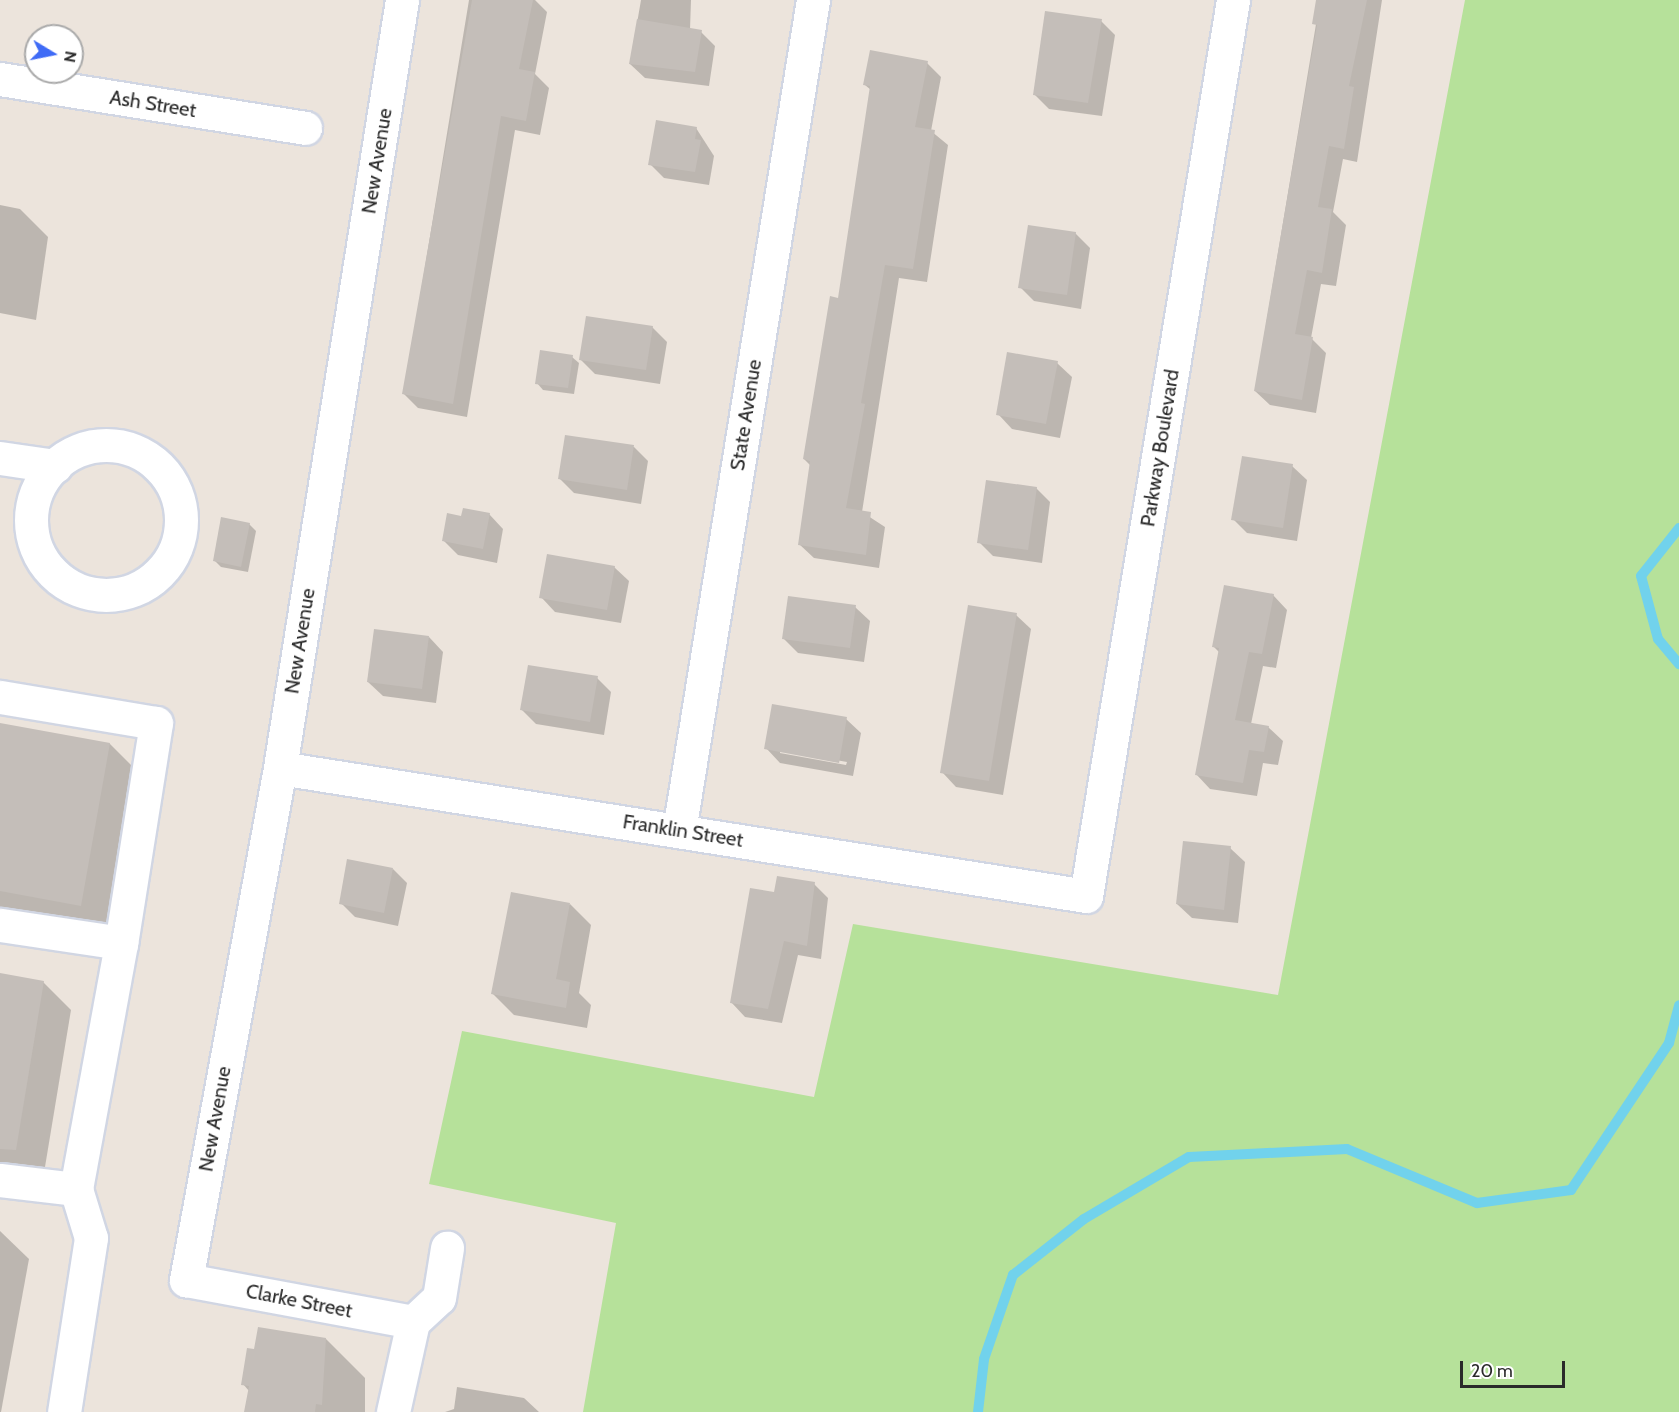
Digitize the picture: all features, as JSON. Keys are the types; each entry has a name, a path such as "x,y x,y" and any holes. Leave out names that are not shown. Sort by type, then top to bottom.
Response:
{"street":[{"name":"New Avenue","path":"186,1280 280,768 402,0"},
{"name":"State Avenue","path":"679,831 813,0"},
{"name":"Parkway Boulevard","path":"1086,896 1233,0"},
{"name":"Ash Street","path":"0,79 305,128"},
{"path":"0,458 55,466 97,446 121,446 162,469 182,514 179,540 168,564 150,582 127,593 101,596 75,589 54,575 32,531 40,484 55,466"},
{"path":"0,697 156,723 121,943 76,1189 91,1238 64,1412"},
{"name":"Franklin Street","path":"280,768 1086,896"},
{"path":"0,925 121,943"},
{"path":"0,1180 76,1189"},
{"path":"393,1412 413,1322 438,1298 447,1248"},
{"name":"Clarke Street","path":"186,1280 413,1322"}],"green space":[{"path":"1465,0 1679,0 1679,1412 583,1412 616,1223 429,1184 462,1031 814,1097 853,924 1278,995"}],"building":[{"path":"472,0 533,0 519,69 535,72 526,121 501,116 453,404 402,394"},
{"path":"1316,0 1367,0 1349,86 1354,87 1344,149 1329,146 1318,207 1332,209 1322,273 1307,270 1295,334 1313,337 1302,400 1254,391 1317,25 1312,24"},
{"path":"1045,11 1102,19 1088,103 1033,95"},
{"path":"637,19 702,30 695,72 629,64"},
{"path":"870,50 928,61 915,127 935,130 913,269 885,265 861,403 865,404 846,508 871,512 866,555 798,545 810,461 803,459 830,296 838,298 870,86 863,85"},
{"path":"656,120 697,127 695,139 701,140 695,172 648,165"},
{"path":"1028,225 1076,232 1067,295 1018,288"},
{"path":"586,316 653,326 646,370 579,360"},
{"path":"540,350 573,355 568,388 535,384"},
{"path":"1007,352 1058,361 1046,424 996,415"},
{"path":"565,435 634,445 627,490 558,479"},
{"path":"1242,456 1293,464 1283,528 1231,520"},
{"path":"986,480 1037,487 1028,550 977,543"},
{"path":"463,508 490,513 483,549 442,541 447,513 461,516"},
{"path":"221,517 250,523 241,567 213,561"},
{"path":"547,554 615,566 607,610 539,598"},
{"path":"1224,585 1274,594 1262,654 1249,652 1235,720 1269,726 1264,752 1249,750 1243,783 1195,775 1219,648 1212,647"},
{"path":"788,596 856,605 850,648 782,639"},
{"path":"968,605 1017,613 989,781 940,773"},
{"path":"374,629 429,636 422,689 367,682"},
{"path":"528,665 598,676 590,722 520,710"},
{"path":"772,704 847,717 839,763 764,749"},
{"path":"0,723 110,743 81,906 0,891"},
{"path":"1183,841 1231,846 1224,910 1176,904"},
{"path":"347,859 393,868 384,913 339,904"},
{"path":"777,876 815,882 807,946 784,941 768,1009 730,1003 750,888 774,892"},
{"path":"511,892 570,903 556,979 570,982 566,1008 491,994"},
{"path":"0,973 44,981 16,1150 0,1149"},
{"path":"258,1327 326,1338 322,1405 316,1404 315,1412 244,1412 249,1386 241,1385 247,1348 254,1349"}],"waterway":[{"path":"1679,528 1641,576 1658,639 1679,664"},
{"path":"978,1412 984,1359 1013,1275 1084,1219 1189,1157 1347,1149 1477,1203 1571,1190 1669,1043 1679,1005"}]}
